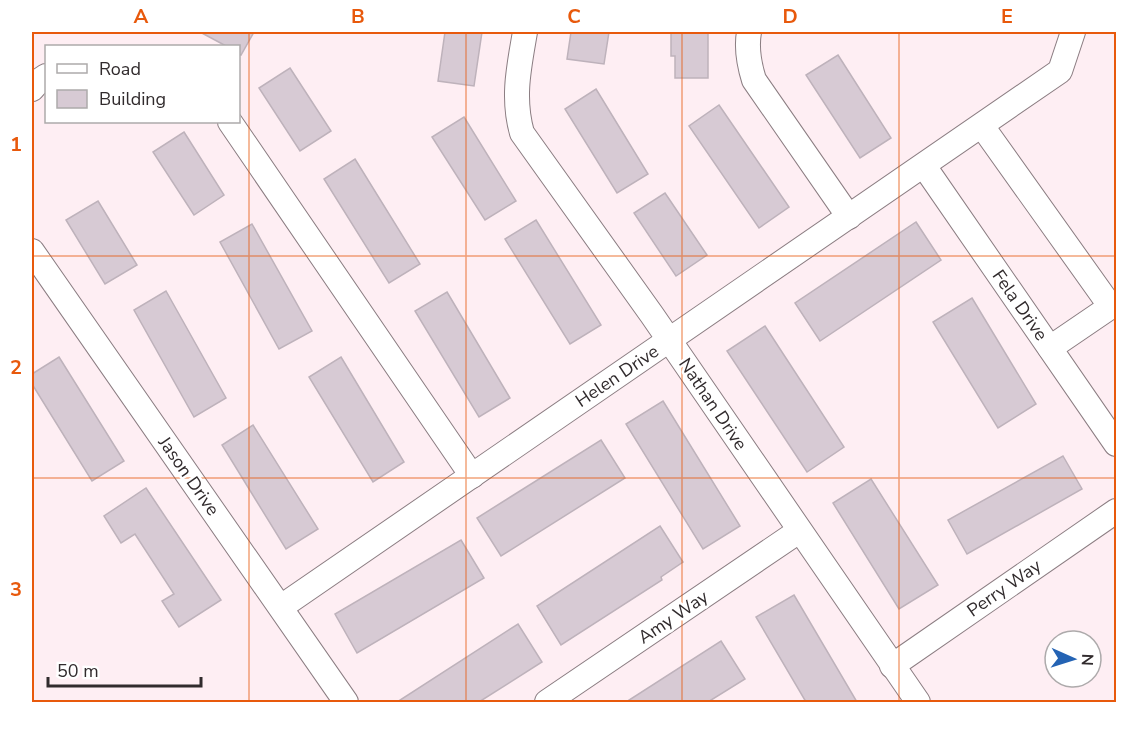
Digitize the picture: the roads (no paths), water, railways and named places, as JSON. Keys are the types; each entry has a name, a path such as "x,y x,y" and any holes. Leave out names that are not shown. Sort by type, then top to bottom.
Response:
{"street":[{"name":"Nathan Drive","path":"525,32 516,81 516,102 522,133 669,340 918,702"},
{"path":"750,32 747,43 754,80 849,217"},
{"name":"Helen Drive","path":"280,607 1060,71 1074,32"},
{"path":"32,89 45,77"},
{"path":"231,123 472,476"},
{"path":"982,126 1114,305 1050,348"},
{"name":"Fela Drive","path":"924,166 1116,444"},
{"name":"Jason Drive","path":"32,251 346,702"},
{"name":"Perry Way","path":"892,666 1116,511"},
{"name":"Amy Way","path":"547,702 800,531"}]}
